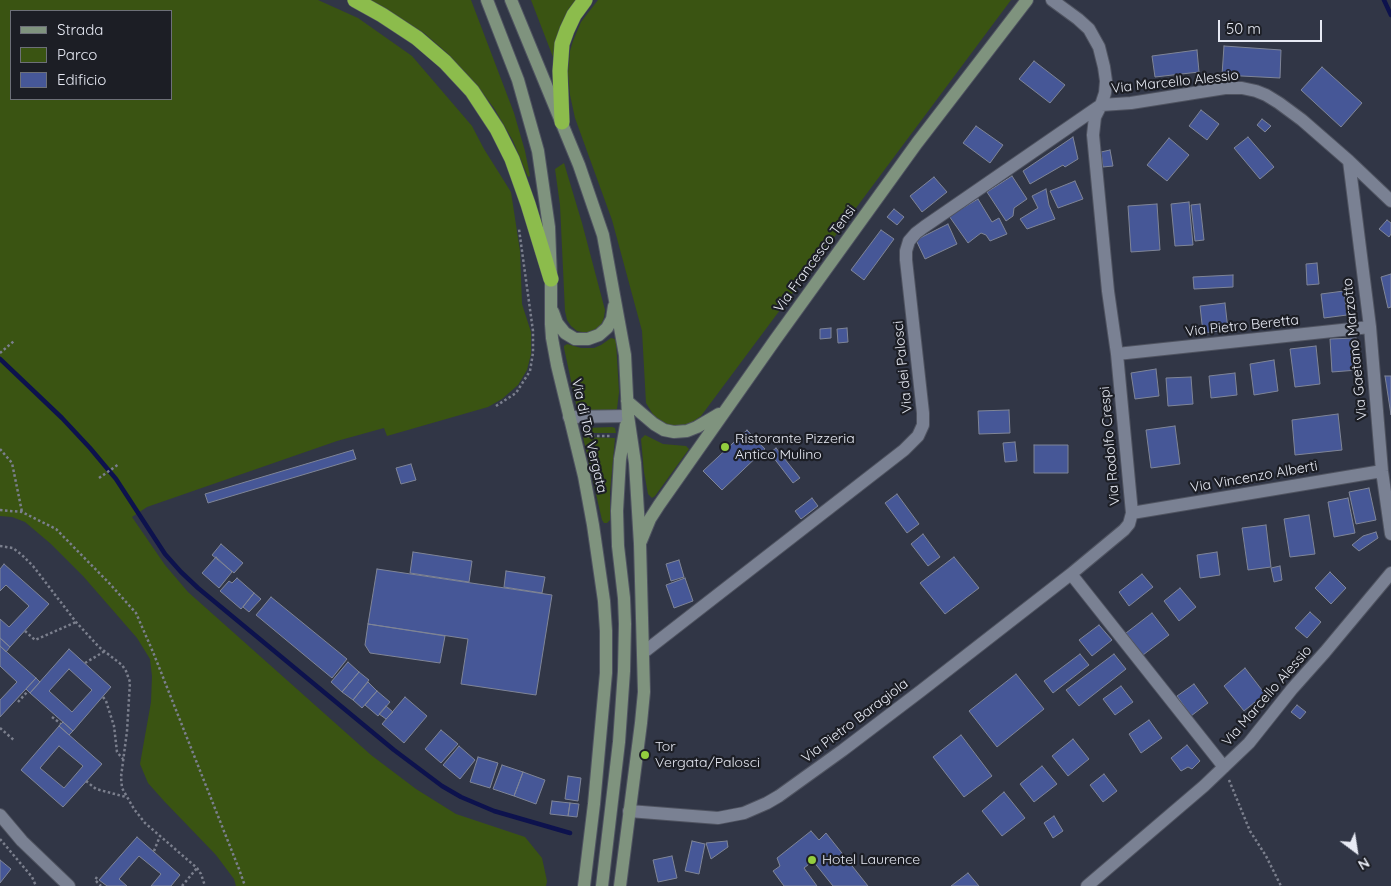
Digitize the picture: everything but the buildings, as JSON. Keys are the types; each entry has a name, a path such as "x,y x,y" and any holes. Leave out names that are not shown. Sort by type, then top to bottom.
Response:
{"highway":[{"path":"355,0 417,38 446,62 472,91 497,129 512,160 528,204 551,279"},
{"path":"562,122 560,71 562,44 574,14 585,0"}],"main road":[{"name":"Via di Tor Vergata","path":"487,0 518,80 538,151 549,227 550,324 553,347 584,476 604,596 606,673 584,886"},
{"name":"Via di Tor Vergata","path":"511,0 579,164 603,235 624,340 628,416 636,464 644,692 620,886"},
{"name":"Via Francesco Tensi","path":"640,544 654,512 726,410 917,143 1027,0"},
{"path":"550,298 551,308 561,329 575,339 588,339 599,336 610,324 614,306 612,287"},
{"path":"627,401 654,424 664,430 674,432 687,431 697,427 726,410"},
{"name":"Via di Tor Vergata","path":"602,886 619,742 624,679 624,598 618,546 617,511 620,460 628,416"}],"street":[{"name":"Via Rodolfo Crespi","path":"1052,0 1083,23 1096,40 1103,60 1105,90 1095,118 1093,135 1132,513 1129,524 1124,530 1070,574"},
{"name":"Via Marcello Alessio","path":"1101,105 1131,103 1225,88 1249,89 1266,95 1280,103 1302,120 1391,201"},
{"name":"Via dei Palosci","path":"644,652 896,456 918,436 923,425 923,414 906,260 909,241 924,226 1101,105"},
{"name":"Via Gaetano Marzotto","path":"1349,161 1370,327 1382,471 1391,534"},
{"name":"Via Pietro Beretta","path":"1117,354 1370,327"},
{"path":"569,417 628,416"},
{"name":"Via Vincenzo Alberti","path":"1132,513 1382,471"},
{"name":"Via Marcello Alessio","path":"1087,886 1249,743 1391,573"},
{"path":"1070,574 1224,767"},
{"name":"Via Pietro Baragiola","path":"629,812 718,818 744,813 767,803 922,690 1070,574"},
{"path":"0,815 22,841 69,886"}],"path":[{"path":"496,406 516,393 530,371 533,354 534,331 519,228"},
{"path":"0,353 14,341"},
{"path":"583,436 615,436"},
{"path":"0,449 12,463 22,512"},
{"path":"99,478 119,464"},
{"path":"0,510 22,512 56,529 136,613 225,833 244,886"},
{"path":"0,546 14,548 22,555 33,566 76,622 104,651 122,665 130,682 127,731 121,777 122,788 126,797 145,823 197,868 205,886"},
{"path":"25,631 35,640 76,622"},
{"path":"84,663 104,651"},
{"path":"18,702 28,690"},
{"path":"103,697 114,726 117,752 123,759"},
{"path":"52,717 61,724"},
{"path":"0,728 15,741"},
{"path":"1224,767 1250,831 1266,856 1281,886"},
{"path":"86,782 96,789 126,797"},
{"path":"154,852 160,836"},
{"path":"0,839 32,877 36,886"},
{"path":"182,886 197,868"},
{"path":"97,878 95,880 101,886"}],"green space":[{"path":"0,0 318,0 358,18 412,56 472,126 511,192 520,251 522,304 531,332 531,354 527,370 518,385 502,399 488,407 387,436 384,428 337,441 147,507 132,517 165,565 188,592 371,755 416,789 456,814 525,837 542,858 547,881 546,886 236,886 234,879 216,855 148,783 140,764 151,702 152,676 150,659 137,638 83,576 51,544 25,522 12,517 0,516"},
{"path":"366,0 471,0 514,113 530,176 528,177 513,141 494,108 447,53 424,33"},
{"path":"531,0 576,0 563,20 553,57"},
{"path":"598,0 1011,0 701,416 688,425 670,426 654,416 646,403 642,331 612,220 575,118 570,95 568,73 570,51 581,22"},
{"path":"564,163 605,310 602,323 598,328 587,333 577,331 571,326 565,311 560,205 555,169"},
{"path":"611,338 615,339 616,342 619,392 617,409 578,413 564,346 567,344 581,348 594,348"},
{"path":"585,428 615,428 616,433 582,433"},
{"path":"645,435 663,444 686,446 689,449 652,498 648,494 644,472 641,439"},
{"path":"583,437 615,438 610,492 610,520 607,523 604,523 602,520"}],"waterway":[{"path":"1384,0 1391,15"},
{"path":"0,359 62,418 90,448 116,479 165,554 198,588 394,750 442,786 461,797 494,811 570,833"}],"place":[{"name":"Ristorante Pizzeria Antico Mulino","path":"725,447"},
{"name":"Tor Vergata/Palosci","path":"645,755"},
{"name":"Hotel Laurence","path":"812,860"}]}
